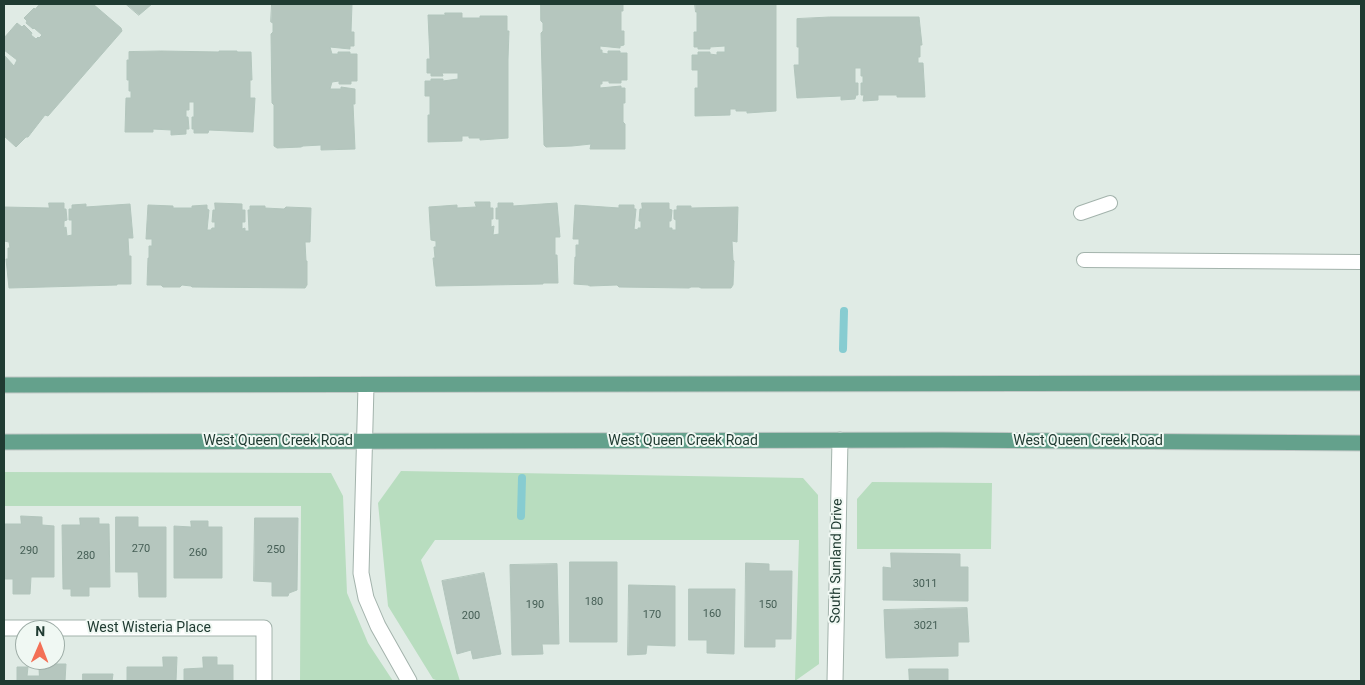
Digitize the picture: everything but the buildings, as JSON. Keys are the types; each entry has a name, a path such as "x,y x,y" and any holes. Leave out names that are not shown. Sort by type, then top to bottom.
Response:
{"main road":[{"path":"4,385 366,386 1361,383"},
{"name":"West Queen Creek Road","path":"4,442 840,440 1361,443"}],"street":[{"path":"366,386 361,573 366,598 378,626 410,681"},
{"name":"South Sunland Drive","path":"835,681 840,440"},
{"name":"West Wisteria Place","path":"4,628 264,628 264,681"}],"lane":[{"path":"1081,214 1110,204"},
{"path":"1084,260 1361,262"}],"green space":[{"path":"401,471 803,478 818,495 819,664 795,681 799,540 435,540 421,560 460,681 439,681 433,679 388,606 378,503"},
{"path":"4,472 331,473 343,496 347,593 368,643 393,681 300,681 301,506 4,506"},
{"path":"872,482 992,483 991,549 857,549 857,499"}],"waterway":[{"path":"843,349 844,311"},
{"path":"521,516 522,478"}]}
